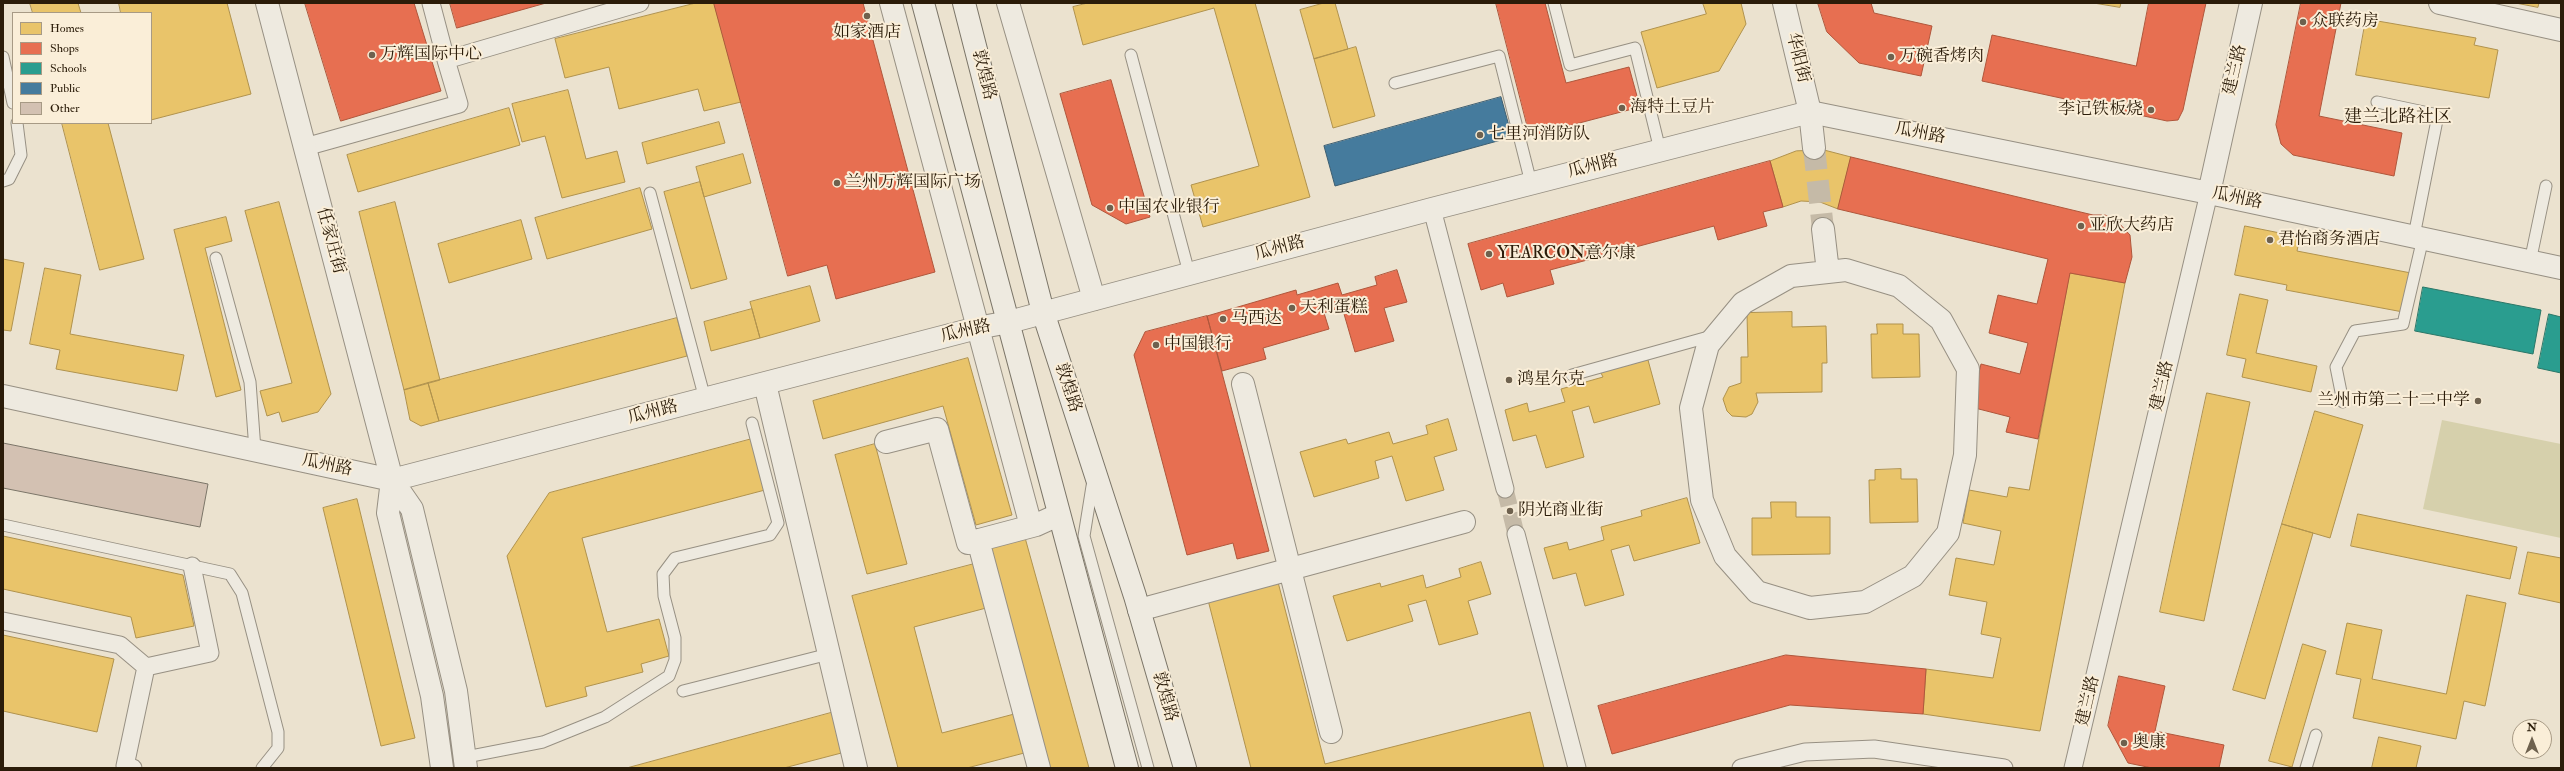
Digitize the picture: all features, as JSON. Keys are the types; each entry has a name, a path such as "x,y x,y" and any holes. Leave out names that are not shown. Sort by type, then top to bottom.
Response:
{"street":[{"name":"任家庄街","path":"267,3 392,480"},
{"path":"305,147 459,104 431,3"},
{"path":"446,60 640,3"},
{"path":"891,3 1031,526"},
{"path":"923,3 1009,322 1058,515 1127,768"},
{"name":"敦煌路","path":"964,3 1043,312 1139,610 1185,768"},
{"path":"1009,3 1094,299"},
{"name":"华阳街","path":"1784,3 1810,112 1814,148"},
{"name":"建兰路","path":"2073,768 2209,192 2251,3"},
{"path":"2440,3 2561,30"},
{"name":"瓜州路","path":"3,396 392,480 977,328 1009,322 1531,183 1810,112 2209,192 2561,268"},
{"path":"1432,209 1505,489"},
{"path":"1823,229 1828,272"},
{"path":"1846,270 1899,286 1941,320 1968,369 1965,455 1948,533 1913,576 1865,602 1810,608 1757,592 1725,556 1702,500 1691,408 1708,345 1716,335 1743,302 1791,276 1846,270"},
{"path":"765,384 856,768"},
{"path":"1243,384 1330,732"},
{"path":"886,442 937,428 968,543 1031,526 1058,515"},
{"path":"392,480 412,509 456,691 466,763"},
{"path":"392,480 388,513 432,696 442,768"},
{"path":"1139,610 1464,522"},
{"path":"1516,534 1577,768"},
{"path":"978,540 1039,768"},
{"path":"146,667 210,653 192,566"},
{"path":"3,621 120,645 146,667"},
{"path":"133,768 125,766 146,667"},
{"path":"1741,768 1805,752 1874,749 2004,768"}],"lane":[{"path":"1554,3 1570,65 1635,48 1660,150"},
{"path":"1130,55 1189,273"},
{"path":"3,56 12,98"},
{"path":"1395,84 1499,56 1531,183"},
{"path":"2343,402 2336,367 2355,331 2403,324 2438,115 2377,102"},
{"path":"3,181 9,179 21,155 17,124"},
{"path":"2530,262 2546,186"},
{"path":"650,192 705,399"},
{"path":"216,258 250,382 254,450"},
{"path":"1572,375 1716,335"},
{"path":"466,763 543,742 605,717 669,676 675,660 675,638 664,596 663,574 675,558 770,535 778,523 752,422"},
{"path":"1095,471 1084,536 1148,768"},
{"path":"3,525 230,574 242,593 278,732 278,748 262,768"},
{"path":"683,692 829,654"},
{"path":"2306,768 2316,735"}],"shaded area":[{"path":"2442,420 2561,444 2561,538 2423,509"}],"building: Homes":[{"path":"30,3 78,3 81,12 33,12"},
{"path":"119,3 227,3 251,94 152,120 152,12 121,12"},
{"path":"696,3 714,3 741,102 704,111 698,89 619,109 609,67 565,78 555,39"},
{"path":"1088,3 1255,3 1310,197 1203,227 1191,185 1259,166 1214,8 1083,45 1073,7"},
{"path":"1324,3 1335,3 1348,49 1314,59 1300,10"},
{"path":"1703,3 1741,3 1746,24 1719,71 1657,88 1641,32 1706,14"},
{"path":"2094,3 2121,3 2120,7"},
{"path":"2516,3 2539,3 2538,7"},
{"path":"2366,19 2476,38 2474,45 2498,50 2489,98 2356,75"},
{"path":"1356,47 1375,116 1333,128 1314,59"},
{"path":"568,90 586,159 617,151 625,182 562,198 545,136 522,142 512,104"},
{"path":"509,108 520,145 358,192 347,155"},
{"path":"719,122 725,143 647,164 642,143"},
{"path":"62,124 108,124 144,259 100,270"},
{"path":"1824,150 1851,157 1838,209 1820,202 1801,201 1783,207 1770,161 1796,151"},
{"path":"743,154 751,183 704,197 696,167"},
{"path":"700,182 727,279 691,289 664,192"},
{"path":"640,188 652,229 547,259 535,218"},
{"path":"279,202 331,394 318,412 282,422 279,412 267,416 260,391 292,383 245,211"},
{"path":"395,202 440,380 404,390 359,212"},
{"path":"226,217 232,241 205,248 241,390 216,397 174,230"},
{"path":"521,220 532,259 449,283 438,244"},
{"path":"2245,226 2300,237 2297,251 2411,273 2403,312 2286,290 2287,285 2235,275"},
{"path":"3,259 24,263 11,331 3,330"},
{"path":"45,268 81,275 70,334 184,355 177,391 56,369 60,350 30,344"},
{"path":"2070,273 2125,283 2040,731 1923,714 1926,669 1993,678 2001,638 1981,634 1987,602 1949,595 1956,558 1994,565 2001,531 1963,523 1969,490 2007,497 2009,487 2029,490"},
{"path":"810,286 820,321 760,338 750,302"},
{"path":"2240,294 2268,300 2256,353 2317,366 2311,392 2242,377 2246,359 2227,355"},
{"path":"752,309 760,338 711,351 704,322"},
{"path":"1792,312 1792,327 1826,326 1827,363 1822,363 1822,392 1756,393 1758,402 1752,414 1746,417 1732,416 1727,411 1723,399 1729,387 1741,383 1741,357 1748,357 1747,313"},
{"path":"677,318 687,356 439,421 428,383"},
{"path":"1877,324 1903,324 1903,334 1919,334 1920,377 1872,378 1871,334 1877,334"},
{"path":"968,358 1012,515 976,525 943,406 823,439 813,401"},
{"path":"1648,360 1660,404 1594,423 1589,406 1572,411 1584,457 1546,468 1536,435 1513,441 1505,410 1527,403 1529,412 1565,402 1561,389 1603,377 1601,373"},
{"path":"428,383 439,421 421,426 410,420 404,390"},
{"path":"2207,393 2250,402 2204,621 2160,612"},
{"path":"2315,411 2363,425 2330,538 2282,524"},
{"path":"1448,419 1457,450 1434,457 1444,490 1406,501 1392,456 1375,461 1379,478 1314,497 1300,452 1346,439 1348,444 1389,432 1393,444 1428,434 1426,426"},
{"path":"752,439 765,490 582,538 607,632 659,619 669,656 641,664 643,672 585,687 587,696 546,707 507,556 549,493"},
{"path":"875,444 907,564 867,574 835,455"},
{"path":"1901,469 1901,479 1917,479 1918,522 1870,523 1869,480 1875,480 1875,470"},
{"path":"1687,498 1700,543 1634,561 1629,545 1611,550 1624,595 1585,606 1576,573 1553,579 1544,548 1567,542 1569,550 1604,540 1601,527 1642,516 1641,511"},
{"path":"357,499 415,738 381,746 323,508"},
{"path":"1771,502 1796,502 1796,517 1830,517 1830,554 1752,555 1752,518 1771,518"},
{"path":"2358,514 2517,547 2510,579 2351,546"},
{"path":"2282,524 2313,533 2265,699 2233,690"},
{"path":"1024,534 1089,768 1049,768 987,544"},
{"path":"3,536 183,575 194,626 136,638 131,617 3,589"},
{"path":"2528,552 2561,558 2561,603 2519,594"},
{"path":"1481,562 1491,594 1468,601 1478,634 1439,645 1426,600 1408,605 1413,621 1347,641 1333,596 1380,583 1381,587 1423,575 1426,588 1461,577 1459,569"},
{"path":"978,563 990,607 914,627 942,733 1018,713 1028,752 967,768 898,768 852,596"},
{"path":"1278,582 1325,764 1530,712 1544,768 1251,768 1208,600"},
{"path":"2467,595 2506,603 2485,706 2464,701 2456,739 2353,718 2361,679 2336,674 2347,623 2382,630 2372,679 2446,694"},
{"path":"3,635 114,659 97,732 3,711"},
{"path":"2303,644 2326,651 2292,767 2269,761"},
{"path":"838,711 849,751 784,768 627,768"},
{"path":"2379,737 2421,746 2416,768 2372,768"}],"building: Shops":[{"path":"305,3 414,3 441,91 341,121"},
{"path":"450,3 546,3 457,28"},
{"name":"兰州万辉国际广场","path":"714,3 863,3 935,272 836,299 827,265 788,276"},
{"path":"1496,3 1545,3 1566,83 1629,67 1640,107 1530,136"},
{"path":"1818,3 1871,3 1874,13 1932,26 1921,76 1859,63 1827,32"},
{"path":"2149,3 2206,3 2183,110 2178,120 2167,121 1982,81 1992,35 2136,66"},
{"path":"2301,3 2341,3 2319,116 2402,133 2394,176 2293,155 2281,144 2276,125"},
{"path":"1111,80 1150,217 1126,224 1092,205 1060,94"},
{"path":"1851,157 2093,215 2105,215 2115,219 2130,235 2132,257 2125,283 2070,273 2038,439 2006,432 2010,417 1971,407 1981,364 2020,374 2028,343 1989,333 1998,295 2037,304 2048,259 1838,209"},
{"path":"1770,161 1783,207 1763,212 1767,226 1718,240 1714,226 1550,270 1554,284 1507,297 1503,283 1481,290 1468,244"},
{"path":"1397,270 1407,302 1384,308 1394,341 1355,352 1342,307 1324,313 1329,329 1263,348 1266,359 1222,371 1207,316 1296,290 1297,295 1338,283 1342,295 1377,285 1375,277"},
{"path":"1207,316 1269,551 1237,559 1233,543 1187,555 1134,355 1145,332"},
{"path":"1786,655 1926,669 1923,714 1790,705 1612,754 1598,706"},
{"path":"2119,676 2165,686 2155,731 2224,745 2219,768 2152,768 2128,763 2108,726"}],"building: Schools":[{"path":"2423,287 2541,310 2533,354 2415,331"},
{"path":"2549,314 2561,317 2561,373 2538,368"}],"building: Public":[{"path":"1501,97 1512,137 1335,186 1324,146"}],"building: Other":[{"path":"3,443 208,484 200,527 3,488"}],"tunnel":[{"path":"1814,148 1823,229"},
{"path":"1505,489 1516,534"}],"place":[{"name":"如家酒店","path":"867,16"},
{"name":"众联药房","path":"2303,22"},
{"name":"万辉国际中心","path":"372,55"},
{"name":"万碗香烤肉","path":"1891,57"},
{"name":"海特土豆片","path":"1622,108"},
{"name":"李记铁板烧","path":"2151,110"},
{"name":"七里河消防队","path":"1480,135"},
{"name":"兰州万辉国际广场","path":"837,183"},
{"name":"中国农业银行","path":"1110,208"},
{"name":"亚欣大药店","path":"2081,226"},
{"name":"君怡商务酒店","path":"2270,240"},
{"name":"YEARCON意尔康","path":"1489,254"},
{"name":"天利蛋糕","path":"1292,308"},
{"name":"马西达","path":"1223,319"},
{"name":"中国银行","path":"1156,345"},
{"name":"鸿星尔克","path":"1509,380"},
{"name":"兰州市第二十二中学","path":"2478,401"},
{"name":"阴光商业街","path":"1510,511"},
{"name":"奥康","path":"2124,743"}],"district":[{"name":"建兰北路社区","path":"2398,118"}]}
